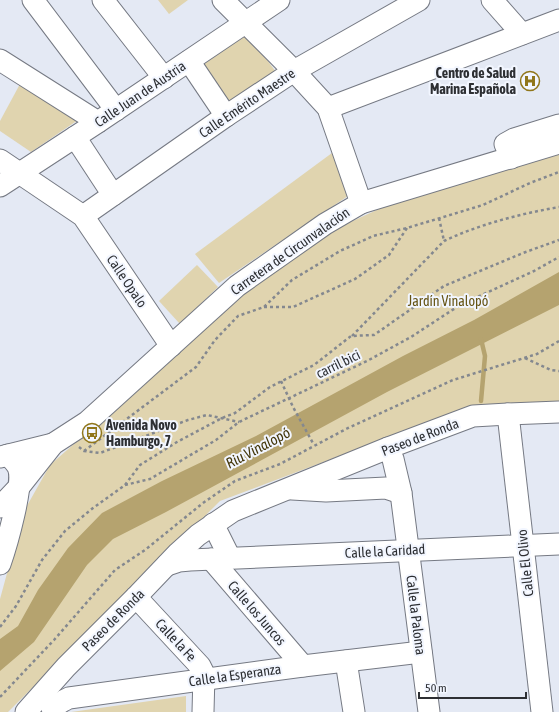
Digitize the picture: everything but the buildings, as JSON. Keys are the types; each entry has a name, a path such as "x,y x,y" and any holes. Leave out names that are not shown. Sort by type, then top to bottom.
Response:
{"street":[{"path":"33,0 116,110"},
{"path":"103,0 164,78"},
{"path":"224,0 328,108 361,203"},
{"name":"Calle Juan de Austria","path":"0,186 279,0"},
{"name":"Calle Emérito Maestre","path":"83,216 226,116 294,71 418,0"},
{"path":"492,0 522,34"},
{"path":"328,108 559,20"},
{"path":"0,60 98,122"},
{"path":"189,61 226,116"},
{"path":"511,158 505,144 514,139 559,125"},
{"path":"75,136 113,196"},
{"name":"Carretera de Circunvalación","path":"0,507 19,487 53,444 87,422 237,286 325,224 361,203 559,143"},
{"path":"0,160 83,216"},
{"name":"Calle Opalo","path":"83,216 171,346"},
{"name":"Paseo de Ronda","path":"26,712 66,667 168,565 178,553 213,524 233,511 388,448 473,416 559,412"},
{"name":"Calle El Olivo","path":"508,414 542,712"},
{"path":"4,456 53,444"},
{"name":"Calle la Paloma","path":"388,448 393,459 401,493 429,712"},
{"path":"0,564 9,535 19,487 18,468 4,456"},
{"name":"Paseo de Ronda","path":"286,489 326,491 386,488 401,493"},
{"name":"Calle los Juncos","path":"213,524 220,559 303,666"},
{"name":"Calle la Caridad","path":"220,559 559,544"},
{"path":"168,565 179,561 220,559"},
{"name":"Calle la Fe","path":"136,597 200,666 204,674 203,712"},
{"name":"Calle la Esperanza","path":"52,710 69,698 303,666 421,652"},
{"path":"346,661 354,712"},
{"name":"Paseo de Ronda","path":"52,710 59,676"}],"path":[{"path":"264,307 292,280 340,251 373,236 407,228 483,205 530,183 559,172"},
{"path":"0,627 16,606 42,560 65,531 93,508 125,485 140,465 177,442 222,418 235,413 270,387 314,365 352,336 444,241 463,232 525,213 559,207"},
{"path":"439,218 444,241"},
{"path":"240,422 207,416 188,420 100,453 84,451 196,366 215,340 238,316 264,307 293,307 355,279 389,255 407,228"},
{"path":"352,336 374,335 444,286 523,253 559,240"},
{"name":"carril bici","path":"125,485 150,479 216,440 240,422 367,361 411,337 460,305 534,271 559,256"},
{"path":"479,371 487,370 537,354 559,341"},
{"path":"525,358 551,370 559,371"},
{"path":"281,381 293,407 314,445"}],"green space":[{"path":"158,0 188,0 169,14"},
{"path":"247,33 276,72 229,106 200,67"},
{"path":"20,84 78,120 31,152 0,131 0,121"},
{"path":"336,150 348,196 219,283 195,254"},
{"name":"Jardín Vinalopó","path":"559,153 559,405 466,408 220,501 8,712 0,712 0,599 24,511 50,465 243,291 329,232 381,208"},
{"path":"197,265 218,287 180,324 159,301"},
{"path":"186,696 186,712 71,712"}],"water":[{"name":"Riu Vinalopó","path":"559,272 559,305 387,392 166,512 113,539 87,565 34,642 0,671 0,639 18,626 38,590 68,548 102,513 162,481 256,436 403,356 474,320"}],"waterway":[{"path":"481,339 485,356 481,401"}],"place":[{"name":"Centro de Salud Marina Española","path":"530,81"},
{"name":"Avenida Novo Hamburgo, 7","path":"92,433"}]}
